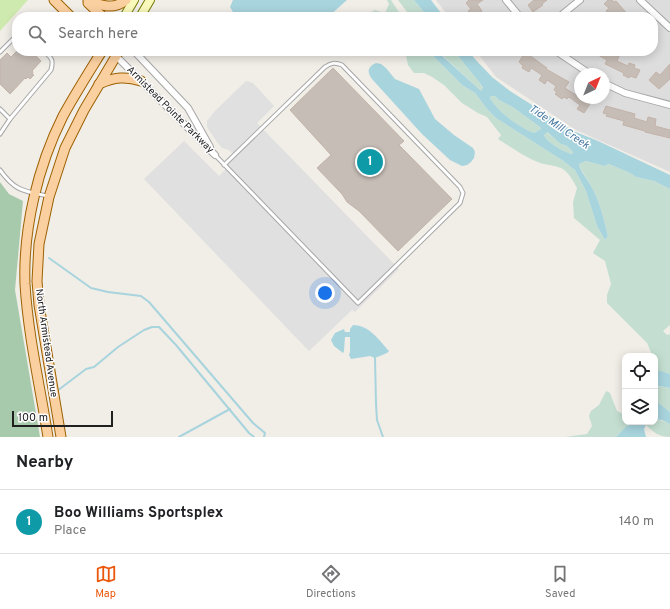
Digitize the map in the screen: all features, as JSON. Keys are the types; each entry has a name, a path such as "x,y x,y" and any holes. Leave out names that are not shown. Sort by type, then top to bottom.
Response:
{"main road":[{"path":"54,0 66,12"},
{"path":"61,0 72,12"},
{"path":"87,0 108,7 126,0"},
{"path":"87,0 98,12"},
{"path":"127,12 134,0"},
{"path":"143,12 150,0"},
{"path":"81,84 92,56"},
{"name":"North Armistead Avenue","path":"48,437 31,334 25,283 27,238 35,193 54,137 66,110 99,56"},
{"name":"North Armistead Avenue","path":"61,437 44,339 37,281 39,244 49,197 57,170 70,137 114,56"},
{"path":"99,84 121,77 134,78 142,81"}],"street":[{"path":"506,0 516,12"},
{"path":"564,12 580,0"},
{"path":"640,0 653,12"},
{"path":"658,17 670,28"},
{"name":"Armistead Pointe Parkway","path":"120,56 142,81 215,155"},
{"name":"Armistead Pointe Parkway","path":"139,56 188,108 215,155"},
{"path":"563,56 581,68"},
{"path":"610,86 625,93 670,105"}],"lane":[{"path":"0,52 12,40"},
{"path":"0,134 10,118 51,70 53,64 52,59 49,56"},
{"path":"215,155 224,165 358,302 460,203 463,197 460,187 342,65 335,63 329,64 325,67 224,165"},
{"path":"0,109 10,118"},
{"path":"0,170 14,186 49,197"}],"shaded area":[{"path":"436,0 670,0 670,172 576,130 496,77 480,56 658,56 658,12 445,12"},
{"path":"246,81 253,83 274,106 257,123 399,269 355,312 352,310 309,351 144,179 184,141 219,176 227,168 224,165 234,155 229,150 222,148 217,142 207,127 207,121 215,111"}],"green space":[{"path":"0,0 28,0 17,12 12,12 12,18 0,31"},
{"path":"387,0 391,0 399,12 385,12 389,4"},
{"path":"398,0 414,0 424,12 407,12"},
{"path":"375,10 382,12 371,12"},
{"path":"406,56 433,56 462,85 475,93 496,118 562,160 575,170 586,191 597,226 605,240 608,236 599,204 579,164 586,161 604,166 609,164 636,177 654,181 670,189 670,325 663,331 667,335 670,334 670,374 658,371 658,353 651,353 647,343 607,303 607,295 611,284 605,261 593,253 600,240 574,218 573,202 577,188 567,173 558,167 533,160 498,139 501,135 487,117 462,103 444,85 432,77 424,73 414,73 408,65"},
{"path":"443,56 458,56 480,83 483,89 481,91"},
{"path":"491,96 495,96 499,100 514,108 541,129 534,133 522,127 498,109 490,98"},
{"path":"546,132 563,145 567,146 573,154 565,152 548,141 544,135"},
{"path":"0,182 9,194 23,201 15,290 40,437 0,437"},
{"path":"658,386 670,388 670,412 658,402"},
{"path":"606,391 610,393 617,411 622,414 622,425 630,425 616,437 565,437 587,434 592,426 589,416 591,411 599,405"},
{"path":"658,419 670,424 670,437 656,434 646,425 658,425"}],"water":[{"path":"233,0 347,0 334,12 233,12 230,7"},
{"path":"414,0 431,0 440,12 424,12"},
{"name":"Tide Mill Creek","path":"433,56 442,56 481,91 483,88 480,83 458,56 473,56 492,77 510,91 573,131 596,140 670,175 670,189 654,181 636,177 609,164 604,166 586,161 579,164 599,204 608,236 605,240 597,226 586,191 575,170 562,160 496,118 475,93 462,85","holes":["491,96 495,96 499,100 514,108 541,129 534,133 503,114 490,98","547,132 561,144 567,146 573,154 552,144 545,138 544,135"]},
{"path":"376,63 381,64 386,68 395,79 419,89 435,119 473,148 475,152 474,158 471,162 462,166 450,160 422,134 372,79 369,74 369,68"},
{"path":"353,325 369,330 389,351 375,358 370,356 351,359 349,355 350,337 345,337 343,353 334,346 331,340 335,333 344,329 345,332 350,332"},
{"path":"658,371 670,374 670,388 658,386"},
{"path":"658,402 670,412 670,424 658,420"},
{"path":"629,425 646,425 644,429 646,437 616,437"}],"building":[{"path":"469,0 483,0 477,4 482,11 469,12 468,11 471,9 466,3"},
{"path":"534,0 547,0 533,12 528,5"},
{"path":"608,0 612,0 614,2 616,1 626,12 607,12 606,11 609,8 604,4"},
{"path":"7,53 11,57 36,56 41,61 32,71 32,74 34,75 30,79 28,77 26,79 25,78 10,94 0,84 0,60"},
{"path":"523,56 530,56 547,68 546,69 569,82 565,88 574,94 574,101 569,97 567,99 564,97 562,99 555,94 557,92 554,90 556,86 547,80 545,84 539,80 542,75 531,68 529,72 522,68 523,66 519,62"},
{"path":"600,56 619,56 617,61 628,66 629,63 635,65 634,68 640,70 636,78 630,76 629,78 623,75 624,73 605,64 607,60"},
{"path":"670,64 670,79 659,89 649,80 656,72 660,75"},
{"path":"333,68 404,141 399,145 452,199 398,251 359,211 347,202 342,194 317,168 331,155 290,110"},
{"path":"579,104 590,104 584,113 577,109 580,105"},
{"path":"606,106 635,114 634,118 647,122 648,117 656,119 655,126 670,130 670,138 623,125 624,121 606,116 607,114 603,113"}],"waterway":[{"path":"49,258 91,288 108,292 141,296 149,302 253,423 265,433 264,437"},
{"path":"57,391 86,369 94,367 118,347 144,330 152,327 159,327 254,437"},
{"path":"375,358 377,420 383,437"},
{"path":"179,437 230,409"}],"place":[{"name":"Boo Williams Sportsplex","path":"370,162"}]}
